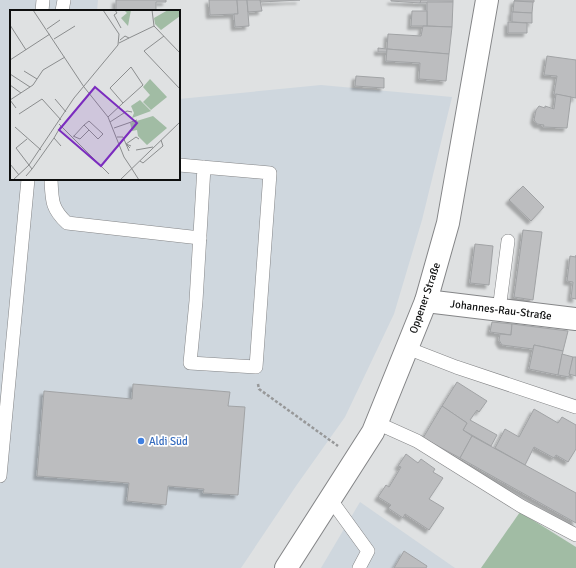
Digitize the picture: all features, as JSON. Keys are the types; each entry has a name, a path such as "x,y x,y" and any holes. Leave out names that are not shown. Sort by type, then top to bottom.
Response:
{"street":[{"name":"Oppener Straße","path":"286,568 331,500 373,432 426,301 448,223 487,0"},
{"name":"Johannes-Rau-Straße","path":"426,301 576,319"}],"lane":[{"path":"42,10 43,0"},
{"path":"62,10 64,0"},
{"path":"180,165 204,167 270,173 256,367 190,363 196,301 204,167"},
{"path":"0,476 28,180"},
{"path":"52,180 52,200 57,214 66,224 200,238"},
{"path":"499,310 508,241"},
{"path":"407,348 456,367 576,406"},
{"path":"377,423 417,441 521,506 576,535"},
{"path":"331,500 368,551 359,568"}],"path":[{"path":"256,367 259,389 327,439"}],"shaded area":[{"path":"0,0 98,0 97,10 10,10 10,180 180,180 180,99 321,85 452,97 422,220 394,314 345,417 296,486 241,568 0,568"},
{"path":"360,502 455,568 321,568"}],"green space":[{"path":"520,512 576,547 576,568 481,568"}],"building":[{"path":"116,0 166,0 166,2 156,2 156,10 116,10"},
{"path":"209,0 237,0 238,14 210,15"},
{"path":"237,0 247,0 249,26 235,27 234,14 238,14"},
{"path":"247,0 260,0 262,11 248,12"},
{"path":"260,0 300,0 261,2"},
{"path":"391,0 421,0 420,3"},
{"path":"421,0 453,0 453,2 420,3"},
{"path":"534,0 534,2 514,1"},
{"path":"514,1 533,2 532,13 513,12"},
{"path":"427,2 453,2 452,27 427,26"},
{"path":"412,11 427,11 427,26 411,26"},
{"path":"512,12 532,13 532,23 512,22"},
{"path":"508,22 527,23 527,33 508,33"},
{"path":"423,26 452,27 449,54 387,49 388,34 421,36"},
{"path":"378,48 387,49 387,52 378,52"},
{"path":"387,49 449,54 446,81 419,79 420,63 386,61"},
{"path":"547,56 576,60 576,98 554,94 557,76 544,75"},
{"path":"356,76 384,78 384,88 355,86"},
{"path":"556,94 571,97 567,128 543,127 544,125 537,124 534,120 536,110 539,106 554,109"},
{"path":"523,186 544,207 531,221 509,200"},
{"path":"523,230 542,232 533,300 514,297"},
{"path":"475,244 493,246 489,285 470,283"},
{"path":"570,256 576,257 576,299 571,298 573,282 567,281"},
{"path":"492,322 512,324 511,335 490,332"},
{"path":"512,324 568,331 563,351 534,345 533,349 502,345 499,340 500,334 511,335"},
{"path":"534,345 563,351 558,375 529,369"},
{"path":"562,354 573,357 569,377 558,375"},
{"path":"573,357 576,357 576,376 569,374"},
{"path":"457,382 487,401 479,412 477,410 470,420 497,435 491,446 463,430 467,423 442,406"},
{"name":"Aldi Süd","path":"133,384 230,392 228,406 245,407 238,495 203,493 204,489 168,486 166,505 127,501 129,483 37,476 44,391 132,399"},
{"path":"442,406 467,423 463,430 472,436 460,458 423,438"},
{"path":"534,409 558,423 562,417 576,425 576,449 568,462 556,455 554,458 534,447 525,465 495,448 505,429 519,437"},
{"path":"472,436 576,493 576,523 460,458"},
{"path":"406,454 418,463 421,459 435,469 433,472 443,478 429,499 444,508 429,530 405,514 403,518 388,508 391,505 378,497 386,485 389,487 401,467 398,466"},
{"path":"404,551 427,566 426,568 394,568"}],"place":[{"name":"Aldi Süd","path":"141,441"}]}
